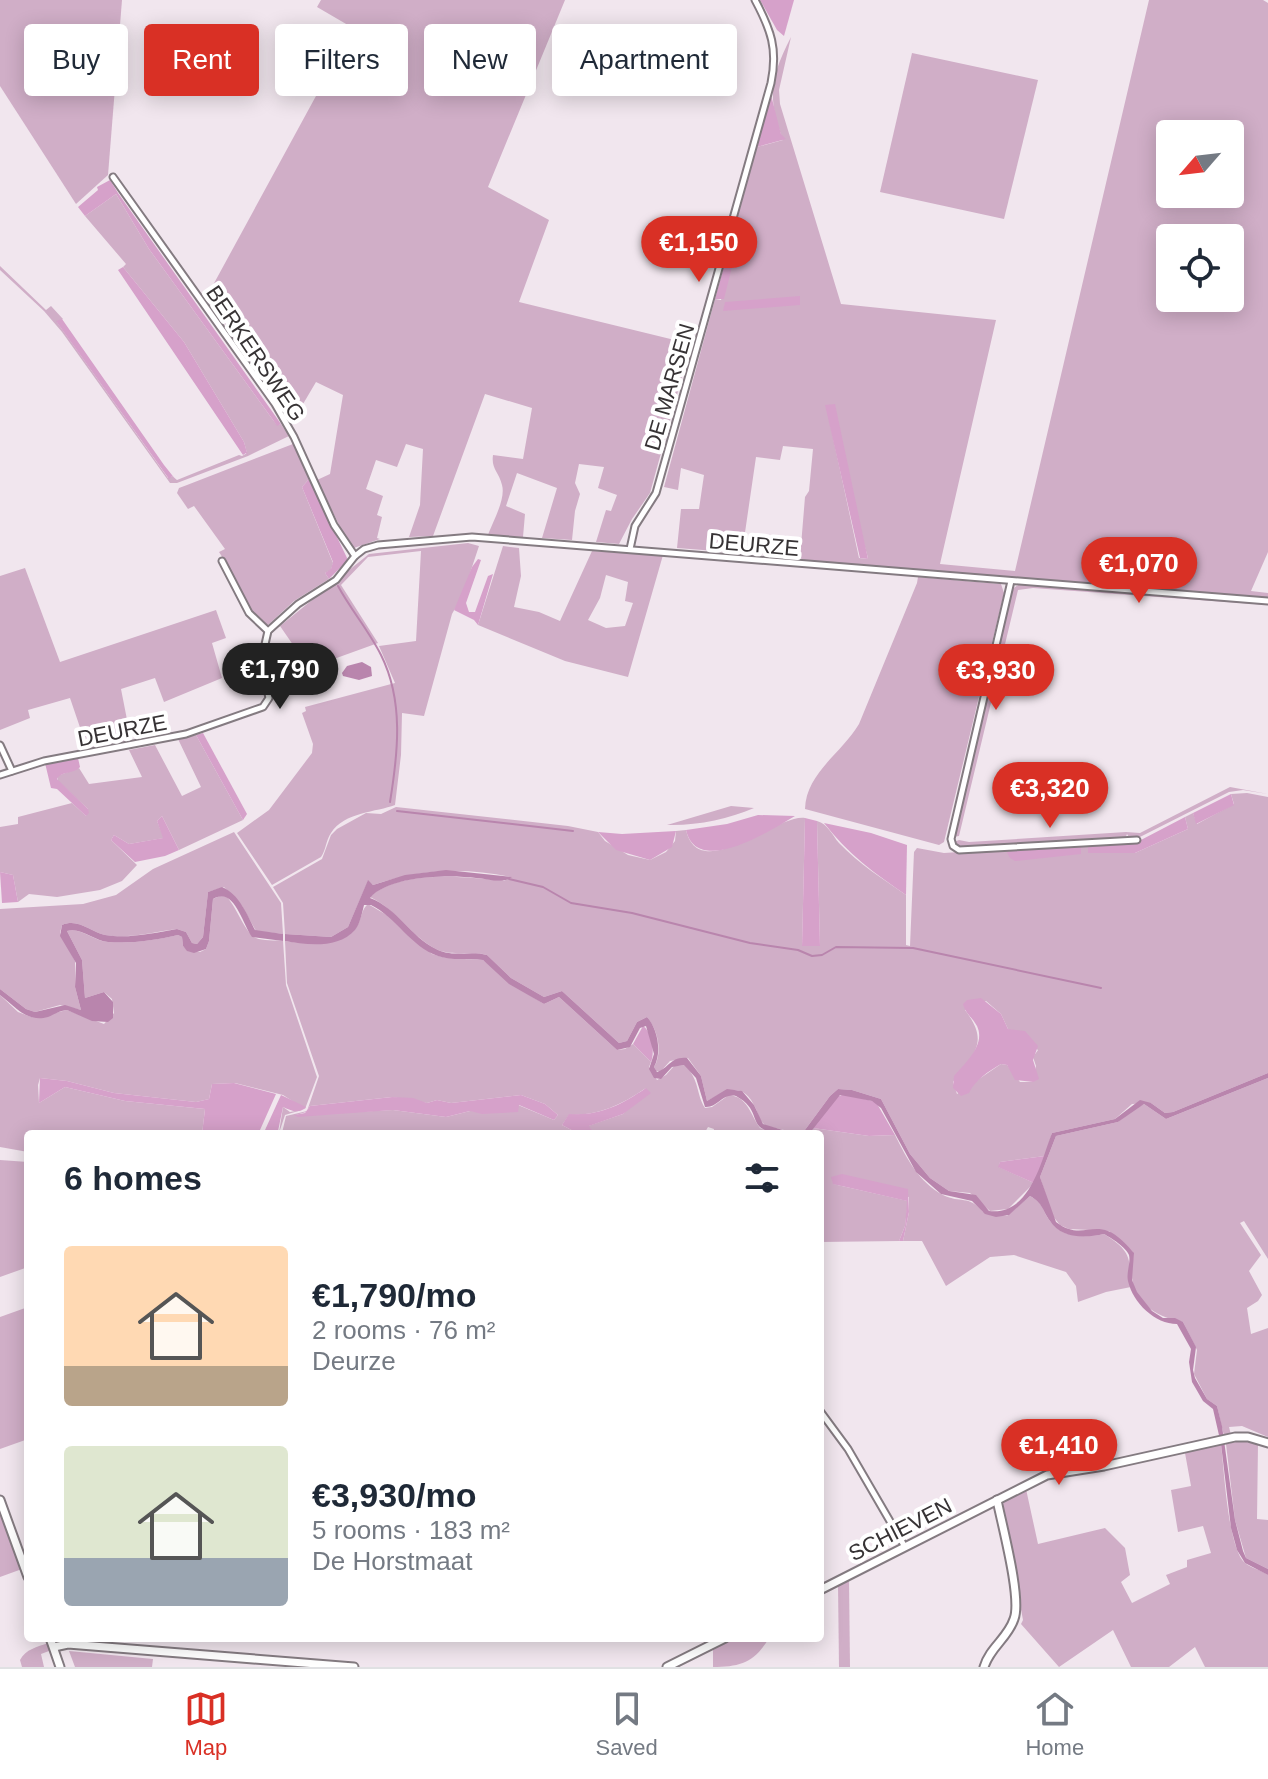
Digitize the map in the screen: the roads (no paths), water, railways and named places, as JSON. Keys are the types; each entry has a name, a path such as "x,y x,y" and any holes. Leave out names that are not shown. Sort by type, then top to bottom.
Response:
{"street":[{"name":"DE MARSEN","path":"630,549 635,526 656,493 771,83 775,63 773,43 755,0"},
{"name":"BERKERSWEG","path":"113,177 275,404 294,437 334,525 355,556"},
{"name":"DEURZE","path":"0,775 44,761 186,734 263,707 269,698 261,662 268,631 298,604 336,580 355,556 364,549 378,545 472,537 1268,601"},
{"path":"222,561 249,613 268,631"},
{"path":"1011,581 952,843 959,850 1137,840"},
{"path":"0,745 12,771"},
{"path":"824,1416 848,1449 905,1547"},
{"name":"SCHIEVEN","path":"824,1588 1056,1472 1104,1466 1227,1438 1248,1437 1268,1443"},
{"path":"0,1500 24,1566"},
{"path":"984,1667 991,1650 1013,1622 1017,1607 997,1500"},
{"path":"52,1642 60,1667"},
{"path":"667,1667 717,1642"},
{"path":"54,1647 68,1644 354,1667"}],"waterway":[{"path":"338,586 381,655 393,690 397,746 390,802"},
{"path":"397,811 573,831"},
{"path":"509,879 543,887 571,903 632,913 750,943 798,950 812,956 822,955 836,947 913,948 1101,988"}]}
